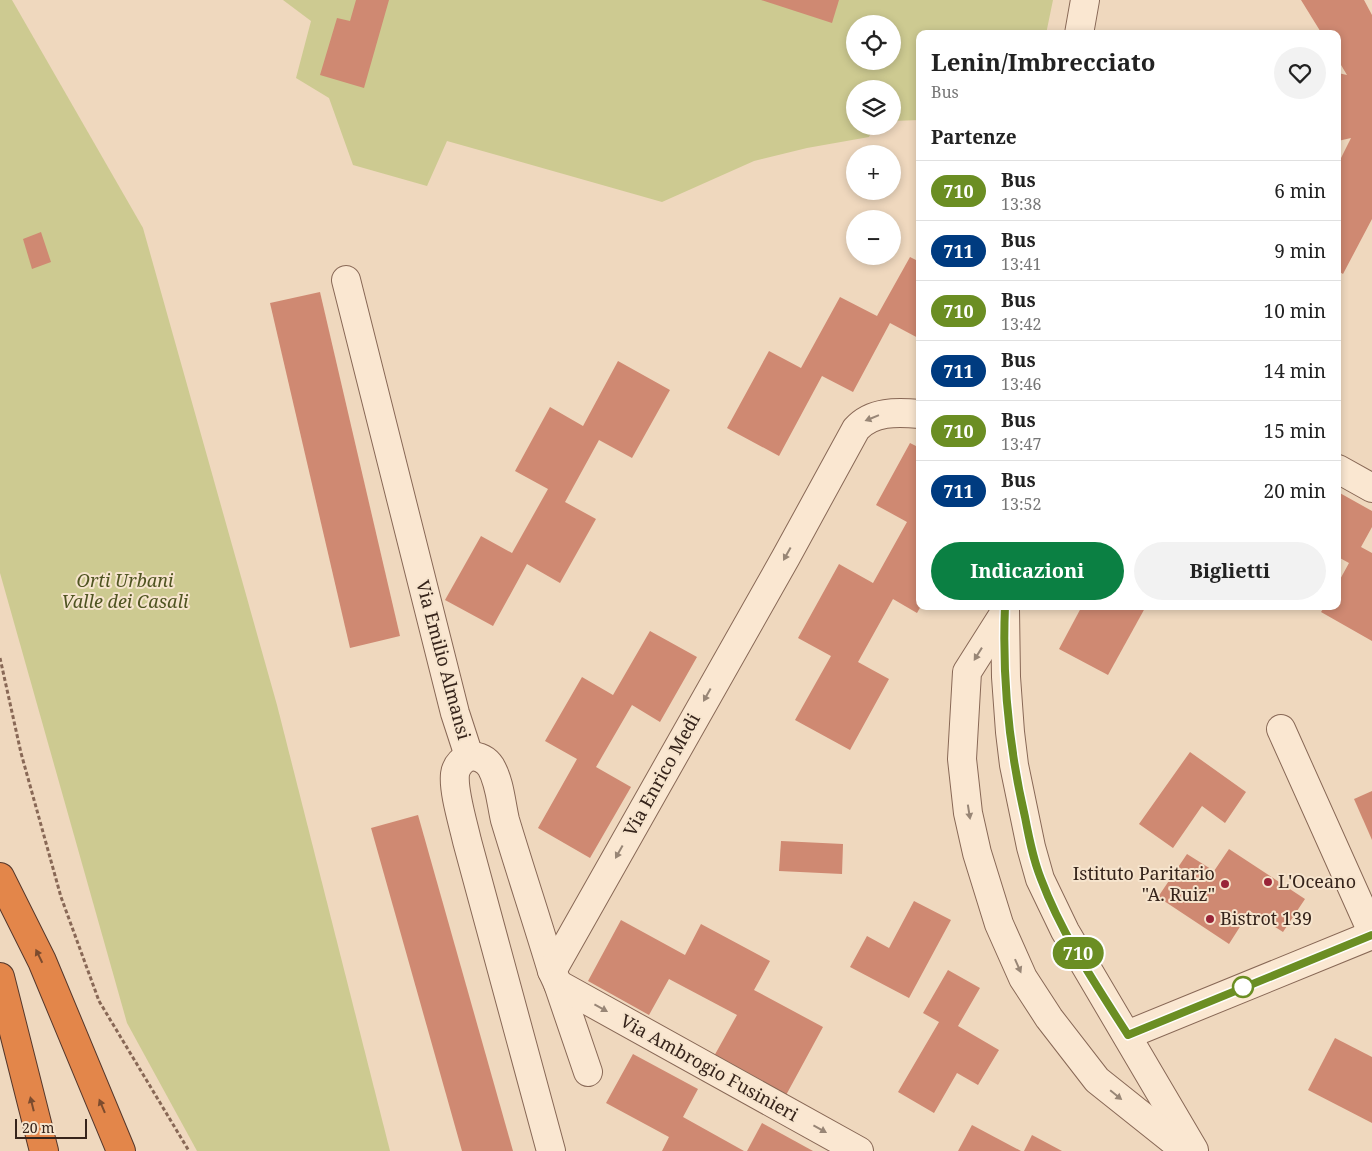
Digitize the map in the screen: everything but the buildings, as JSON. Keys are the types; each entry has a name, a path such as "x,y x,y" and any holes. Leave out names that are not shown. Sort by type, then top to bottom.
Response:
{"highway":[{"path":"0,877 42,962 121,1151"},
{"path":"0,977 44,1151"}],"street":[{"path":"1080,30 1086,0"},
{"name":"Via Emilio Almansi","path":"346,280 468,756 460,763 455,774 459,806 467,840 551,1151"},
{"name":"Via Enrico Medi","path":"555,978 856,429 862,422 876,416 900,412 916,414"},
{"path":"1341,471 1372,488"},
{"path":"1004,610 967,672 962,759 968,813 977,853 999,924 1023,978 1048,1018 1097,1080 1186,1151"},
{"path":"1005,610 1006,676 1011,740 1018,789 1035,863 1051,904 1065,931 1195,1151"},
{"path":"1128,1035 1372,934 1281,729"},
{"path":"468,756 486,760 496,778 506,820 555,978 588,1072"},
{"name":"Via Ambrogio Fusinieri","path":"555,978 859,1151"}],"path":[{"path":"0,658 20,753 58,887 98,1001 189,1151"}],"green space":[{"name":"Orti Urbani Valle dei Casali","path":"0,0 12,0 143,228 277,705 390,1151 197,1151 127,1023 0,573"},
{"path":"283,0 1053,0 1047,30 916,30 916,120 901,121 901,80 846,80 846,135 870,135 869,137 807,148 754,161 662,202 447,141 427,186 353,165 329,98 296,78 311,21"}],"bus line":[{"name":"710","path":"1005,610 1006,676 1010,732 1018,789 1035,863 1051,904 1065,931 1128,1035 1372,935"}],"place":[{"name":"L'Oceano","path":"1268,882"},
{"name":"Istituto Paritario \"A. Ruiz\"","path":"1225,884"},
{"name":"Bistrot 139","path":"1210,919"}]}
